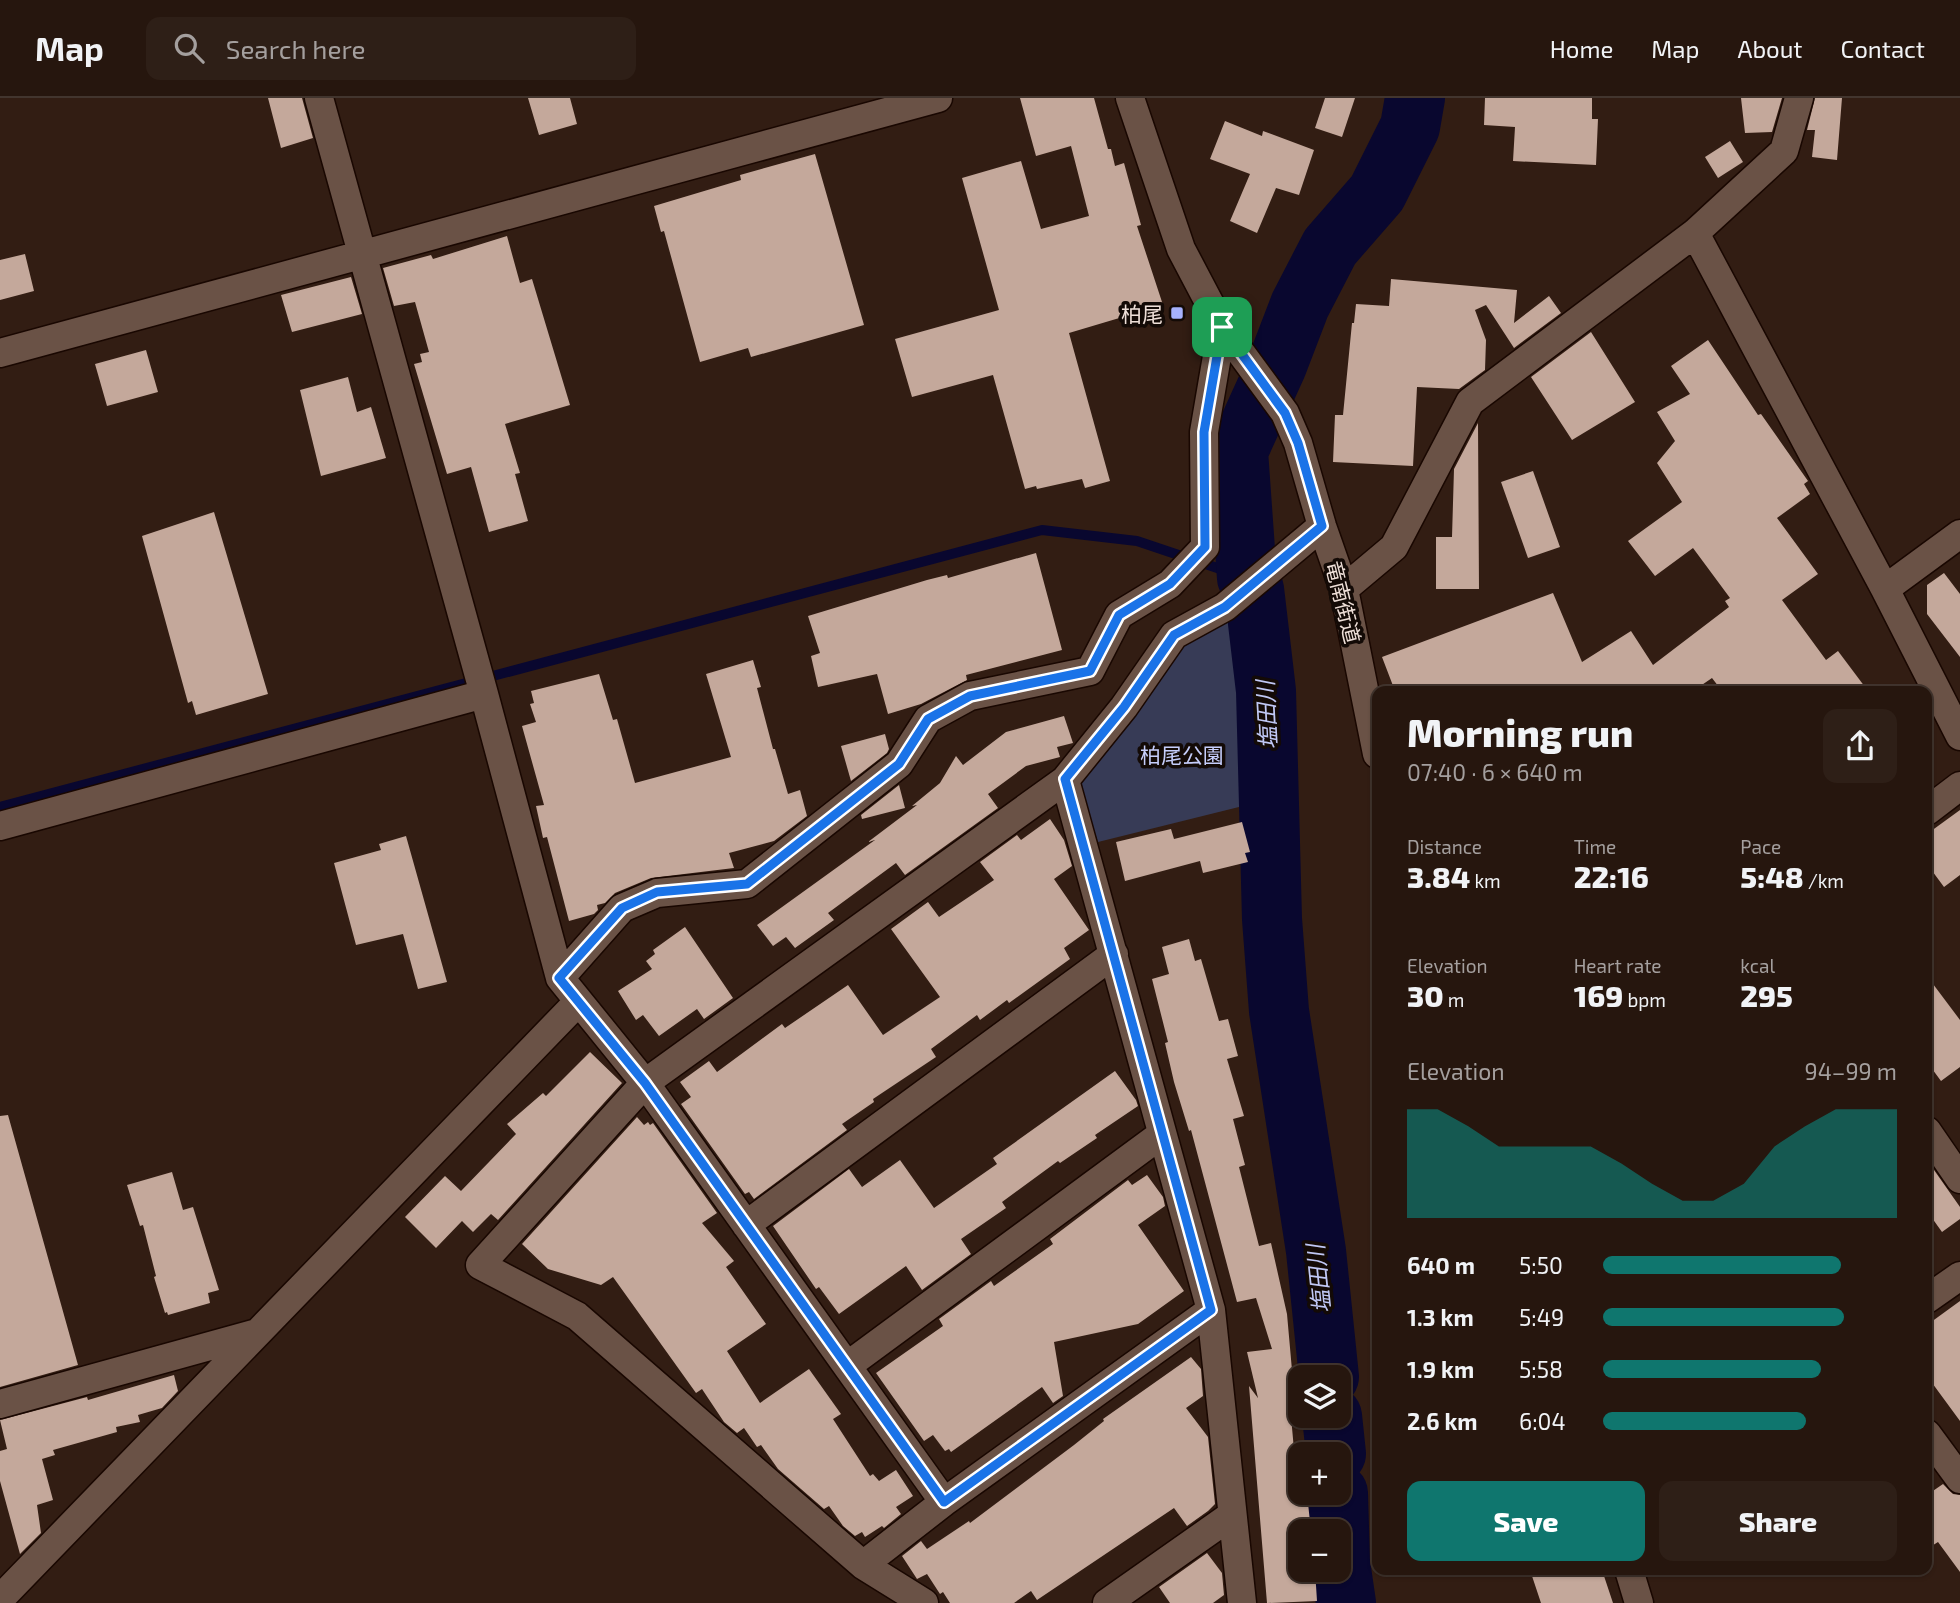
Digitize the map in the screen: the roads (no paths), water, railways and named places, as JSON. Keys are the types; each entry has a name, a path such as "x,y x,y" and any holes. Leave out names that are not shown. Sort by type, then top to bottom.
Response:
{"street":[{"path":"319,98 484,694 559,978 645,1083 944,1502"},
{"path":"0,353 938,98"},
{"name":"竜南街道","path":"1130,98 1181,249 1230,338 1285,413 1298,443 1344,589 1372,729"},
{"path":"1344,589 1394,547 1470,402 1695,233 1784,151 1799,98"},
{"path":"1695,233 1885,589 1960,736"},
{"path":"559,978 622,908 657,892 747,884 899,764 928,719 970,696 1090,671 1119,615 1170,584 1205,547 1204,432 1230,338"},
{"path":"924,1603 863,1565 577,1316 480,1265 645,1083 1065,779 1124,707 1174,635 1225,607 1322,526"},
{"path":"1885,589 1960,534"},
{"path":"0,825 484,694"},
{"path":"1065,779 1211,1310 1242,1603"},
{"path":"1932,807 1960,786"},
{"path":"746,1225 1114,954"},
{"path":"0,1599 578,1002"},
{"path":"846,1366 1162,1134"},
{"path":"1932,1137 1960,1178"},
{"path":"1932,1296 1960,1276"},
{"path":"863,1565 944,1502 1211,1310"},
{"path":"0,1404 257,1333"},
{"path":"1932,1441 1960,1479"},
{"path":"1107,1603 1231,1515"},
{"path":"1631,1575 1639,1603"}],"waterway":[{"name":"塩田川","path":"1328,1365 1316,1251 1279,1011 1272,919 1266,691 1254,589 1247,578 1238,451 1277,365 1300,305 1330,247 1377,193 1410,127 1415,98"},
{"path":"0,807 1042,530 1137,541 1247,578"},
{"name":"塩田川","path":"1333,1428 1335,1442"},
{"name":"塩田川","path":"1338,1505 1340,1562 1346,1603"}],"place":[{"name":"柏尾","path":"1177,313"}],"park label":[{"name":"柏尾公園","path":"1182,754"}]}
